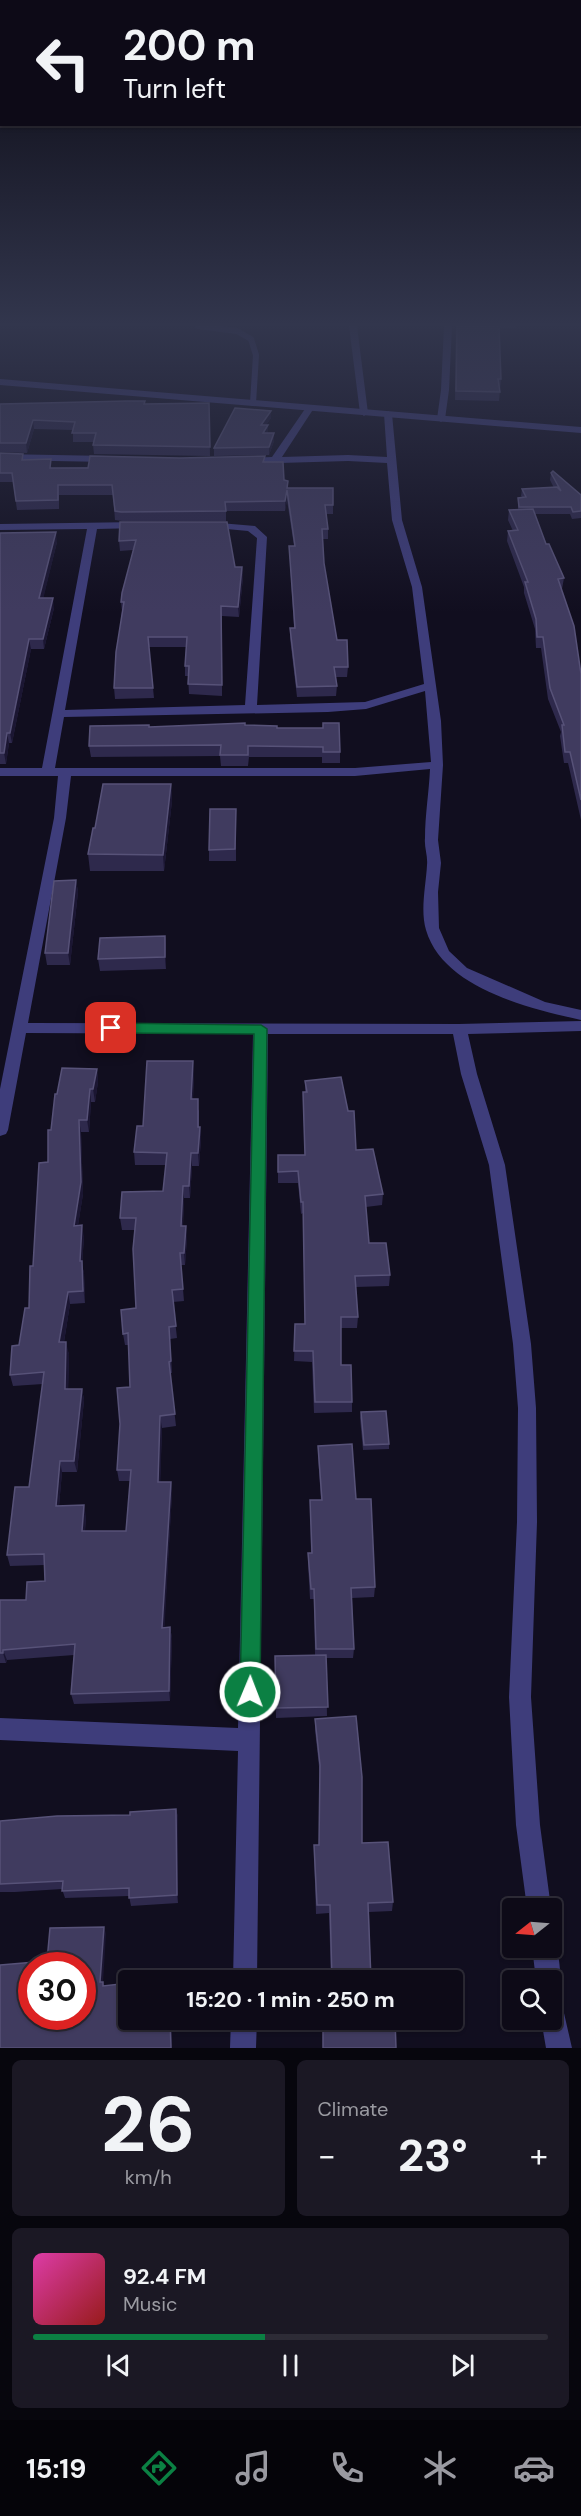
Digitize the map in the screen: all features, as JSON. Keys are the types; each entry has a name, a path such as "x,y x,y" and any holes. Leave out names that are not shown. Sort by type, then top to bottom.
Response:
{"street":[{"path":"276,459 300,422"},
{"path":"389,422 397,519 417,587 431,686 437,765 430,840 434,863 431,892 432,928 443,953 462,971 542,1006 581,1015"},
{"path":"474,422 581,430"},
{"path":"0,457 118,459"},
{"path":"238,461 393,459"},
{"path":"48,771 93,525"},
{"path":"0,527 156,525"},
{"path":"200,525 251,528 262,537 251,709"},
{"path":"57,714 328,708 366,705 431,686"},
{"path":"0,772 356,772 437,765"},
{"path":"0,1130 60,818 65,772"},
{"path":"18,1028 459,1029 581,1026"},
{"path":"245,1970 261,1029"},
{"path":"459,1029 469,1074 497,1165 522,1344 527,1408 527,1522 520,1697 528,1825 538,1898"},
{"path":"0,1729 249,1740"},
{"path":"243,2048 244,2030"},
{"path":"556,2030 559,2048"}],"building":[{"path":"0,422 33,422 26,443 0,443"},
{"path":"66,422 209,422 210,447 93,445 96,433 72,433 75,422"},
{"path":"228,422 263,422 261,425 268,425 263,433 274,433 269,447 214,448"},
{"path":"0,453 23,454 22,460 51,459 50,468 88,468 90,456 180,458 265,456 263,462 283,462 284,480 288,481 287,488 333,488 333,505 325,505 328,529 322,529 324,563 337,640 347,640 348,667 334,667 337,686 297,687 290,628 295,628 289,546 295,546 287,490 285,501 225,502 226,511 115,511 112,485 58,485 58,500 16,501 12,473 0,473"},
{"path":"553,471 581,495 581,511 573,512 571,507 519,507 518,498 526,497 522,489 557,487 561,491 551,473"},
{"path":"533,509 546,544 549,544 564,578 558,579 574,626 581,674 581,800 570,752 565,752 562,725 564,725 550,688 543,637 537,637 536,619 525,582 528,582 508,531 518,530 509,510"},
{"path":"120,522 227,522 235,567 242,567 238,607 221,606 222,685 188,684 189,666 185,666 187,637 148,637 153,688 114,688 116,652 124,602 121,602 122,593 136,540 119,541"},
{"path":"56,532 39,598 53,598 43,639 29,639 10,733 7,733 4,753 0,753 0,533"},
{"path":"245,723 245,725 277,726 277,728 323,728 323,723 339,723 340,752 323,752 323,747 248,746 248,755 220,755 221,745 89,746 90,726 149,725 149,727"},
{"path":"103,784 171,784 163,855 88,854"},
{"path":"210,809 236,809 235,849 209,850"},
{"path":"76,880 68,953 45,953 54,881"},
{"path":"165,936 165,957 98,959 100,938"},
{"path":"147,1061 193,1061 191,1099 198,1099 198,1127 200,1127 198,1153 191,1153 189,1186 183,1186 181,1226 186,1226 184,1253 180,1253 183,1289 172,1290 176,1326 169,1327 171,1361 169,1362 175,1414 160,1416 158,1482 171,1482 162,1628 170,1627 169,1691 71,1694 75,1644 3,1650 3,1653 0,1653 0,1600 26,1600 27,1582 45,1581 44,1554 7,1555 15,1487 29,1487 44,1372 10,1375 12,1346 19,1345 25,1308 29,1308 30,1266 33,1266 39,1163 48,1162 48,1130 51,1130 55,1094 57,1094 62,1068 97,1069 93,1089 90,1089 87,1120 79,1120 81,1182 74,1226 82,1225 80,1261 82,1261 83,1291 68,1292 59,1342 66,1342 65,1389 82,1389 74,1461 60,1461 56,1506 84,1505 82,1531 126,1531 131,1470 117,1470 120,1424 117,1388 130,1387 128,1333 123,1334 121,1310 136,1308 133,1249 136,1218 120,1218 122,1192 163,1191 167,1153 134,1152 137,1126 143,1126"},
{"path":"341,1077 348,1111 354,1111 356,1150 373,1149 383,1194 365,1196 369,1243 386,1243 390,1275 355,1276 358,1317 341,1317 341,1365 351,1365 352,1402 315,1402 313,1351 294,1351 295,1324 305,1324 303,1202 301,1202 298,1171 278,1172 278,1155 305,1155 303,1092 307,1092 305,1081"},
{"path":"386,1411 389,1444 364,1445 361,1412"},
{"path":"352,1444 356,1499 371,1499 375,1587 351,1588 354,1649 316,1649 314,1589 311,1589 308,1553 312,1553 310,1500 322,1500 318,1446"},
{"path":"326,1655 328,1707 276,1708 275,1656"},
{"path":"356,1716 362,1777 362,1843 388,1842 393,1902 368,1903 371,1970 332,1970 330,1905 317,1905 314,1845 319,1845 320,1765 315,1719"},
{"path":"176,1809 177,1895 129,1898 129,1888 62,1891 63,1881 0,1884 0,1821 57,1816 130,1815 130,1812"},
{"path":"104,1927 100,1982 103,1982 103,1986 118,1984 118,2030 170,2030 171,2048 0,2048 0,1965 18,1963 18,2030 96,2030 96,1952 48,1952 50,1928"},
{"path":"323,2030 395,2030 396,2048 323,2048"}],"route":[{"path":"111,1028 261,1029 250,1692"}]}
